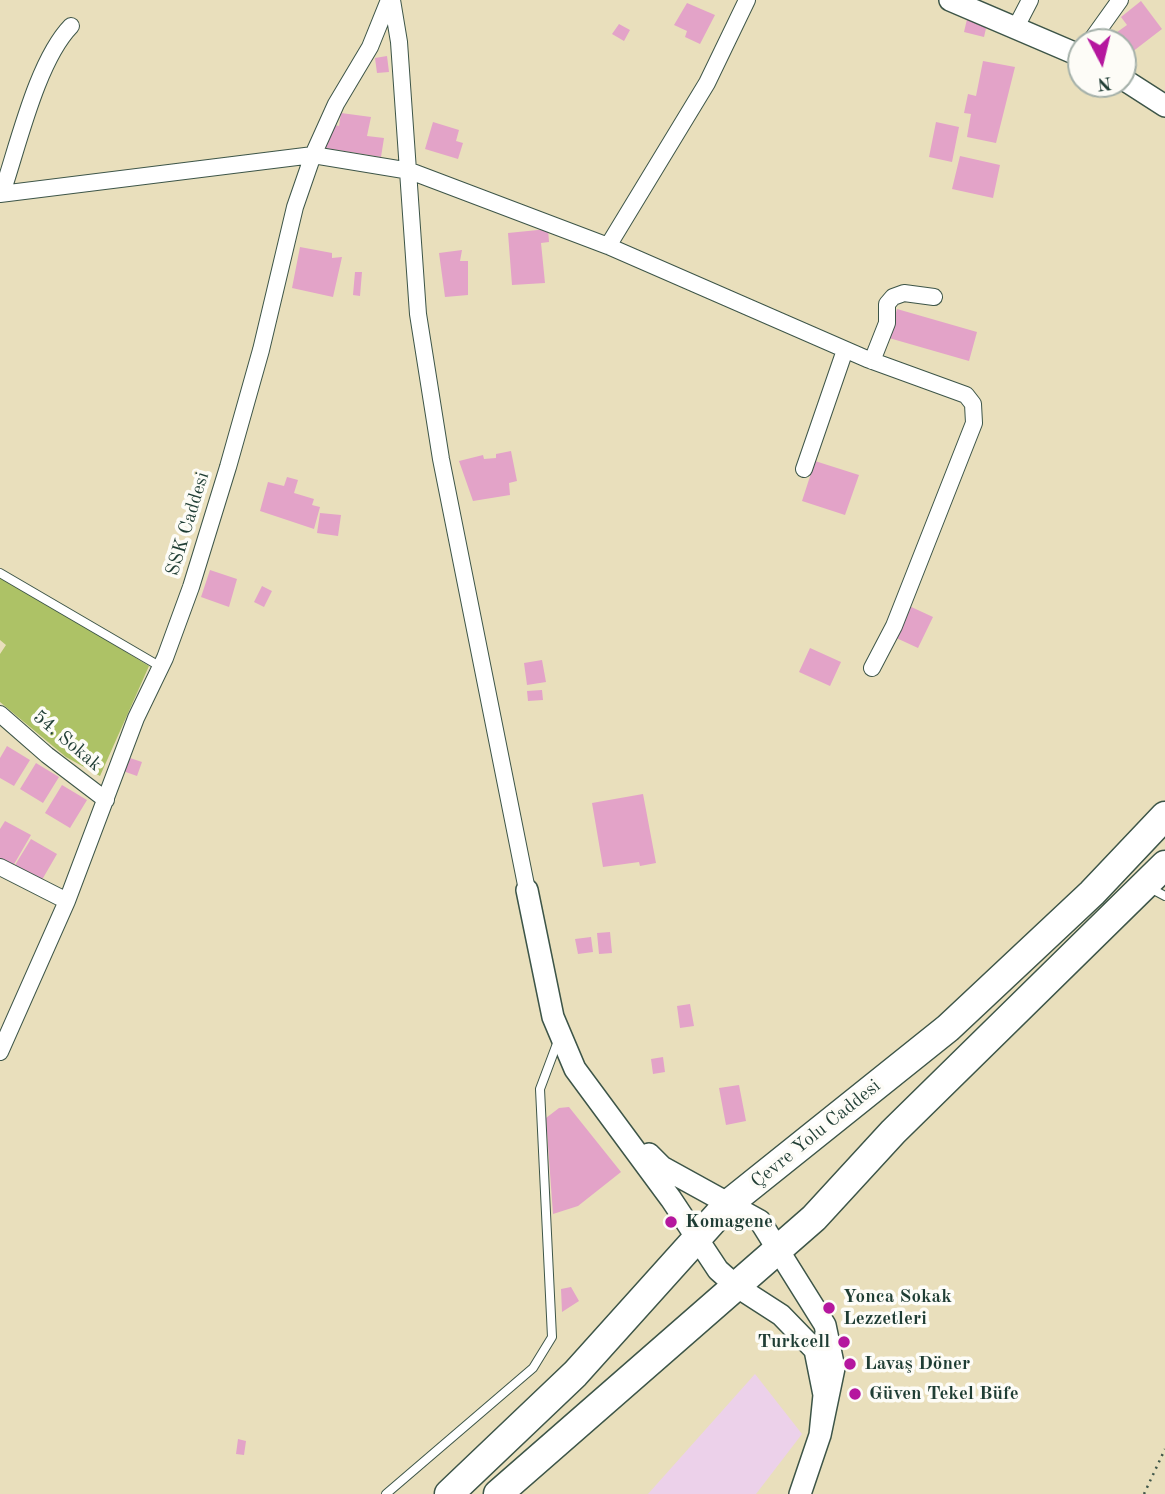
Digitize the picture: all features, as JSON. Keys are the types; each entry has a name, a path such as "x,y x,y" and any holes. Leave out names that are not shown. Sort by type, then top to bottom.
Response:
{"highway":[{"name":"Çevre Yolu Caddesi","path":"449,1494 575,1374 727,1205 948,1028 1092,893 1165,816"},
{"path":"498,1494 814,1218 892,1132 1155,891 1165,865"}],"street":[{"name":"SSK Caddesi","path":"0,1052 67,901 136,718 161,667 191,587 261,350 295,206 313,155 336,104 370,47 390,0"},
{"path":"390,0 399,42 418,314 441,459 553,1017 575,1069 620,1126 718,1270 736,1286 781,1315 815,1350 824,1395 820,1435"},
{"path":"608,246 707,83 747,0"},
{"path":"950,0 1067,50"},
{"path":"1015,29 1030,0"},
{"path":"1100,28 1119,0"},
{"path":"71,26 56,41 1,193 313,155 410,171 608,246 845,350 966,395 973,404 974,423 894,626 872,668"},
{"path":"1137,88 1165,106"},
{"path":"872,361 887,323 887,304 893,297 904,293 934,297"},
{"path":"804,468 845,350"},
{"name":"54. Sokak","path":"0,714 47,755 106,800"},
{"path":"0,867 67,901"},
{"path":"620,1126 662,1167 760,1221 825,1325 834,1368 820,1435 800,1494"}],"lane":[{"path":"0,573 161,667"},
{"path":"386,1494 533,1368 552,1337 540,1089 561,1035"}],"path":[{"path":"1144,1494 1165,1449"}],"shaded area":[{"path":"755,1374 802,1434 756,1494 648,1494"}],"green space":[{"path":"0,575 149,666 100,776 66,757 0,702 0,654 6,645 0,640"}],"building":[{"path":"1141,1 1162,29 1137,48 1137,28 1123,28 1127,25 1121,17"},
{"path":"687,3 715,15 700,44 685,37 687,31 674,25"},
{"path":"968,15 988,20 984,37 964,32"},
{"path":"619,24 630,30 624,41 612,34"},
{"path":"387,56 389,72 377,73 375,58"},
{"path":"983,61 1015,67 996,143 967,137 971,114 964,113 968,94 976,96"},
{"path":"341,113 371,117 367,136 384,138 381,157 325,148 331,124 339,126"},
{"path":"433,122 459,130 456,141 463,143 458,159 425,149"},
{"path":"936,122 959,127 952,162 929,157"},
{"path":"960,156 1000,165 993,198 952,189"},
{"path":"548,229 549,242 541,243 545,283 512,285 508,233"},
{"path":"300,247 332,253 332,258 342,257 333,297 292,288"},
{"path":"462,250 460,261 468,261 468,295 445,297 439,253"},
{"path":"355,272 362,272 360,296 353,295"},
{"path":"897,309 977,332 969,361 889,338"},
{"path":"511,451 517,481 509,483 510,495 473,501 459,461 483,455 484,459 496,458 496,454"},
{"path":"815,461 859,475 845,515 802,501"},
{"path":"287,477 298,480 294,493 314,499 312,505 320,507 314,529 260,511 268,482 284,486"},
{"path":"320,513 341,515 338,536 317,533"},
{"path":"210,570 237,579 229,607 201,597"},
{"path":"262,586 272,591 264,607 254,602"},
{"path":"907,605 933,617 918,648 892,636"},
{"path":"810,648 841,662 830,686 799,672"},
{"path":"542,660 546,682 527,685 524,663"},
{"path":"542,690 543,700 528,701 527,691"},
{"path":"7,746 30,760 14,786 0,778 0,758"},
{"path":"127,757 142,762 137,776 123,771"},
{"path":"36,763 59,777 43,803 20,789"},
{"path":"62,785 87,800 70,828 45,813"},
{"path":"643,794 656,863 640,866 639,862 603,867 592,803"},
{"path":"5,821 31,835 13,866 0,859 0,829"},
{"path":"31,839 57,854 39,885 12,870"},
{"path":"610,932 612,953 599,954 597,933"},
{"path":"591,937 593,952 578,954 575,939"},
{"path":"690,1004 694,1026 680,1028 677,1006"},
{"path":"663,1057 665,1072 653,1074 651,1059"},
{"path":"739,1085 746,1121 726,1125 719,1088"},
{"path":"569,1107 621,1172 578,1206 553,1214 546,1118 559,1108"},
{"path":"571,1287 579,1301 562,1312 561,1289"},
{"path":"238,1439 246,1441 244,1455 236,1454"}],"place":[{"name":"Komagene","path":"671,1222"},
{"name":"Yonca Sokak Lezzetleri","path":"829,1308"},
{"name":"Turkcell","path":"844,1342"},
{"name":"Lavaş Döner","path":"850,1364"},
{"name":"Güven Tekel Büfe","path":"855,1394"}]}
